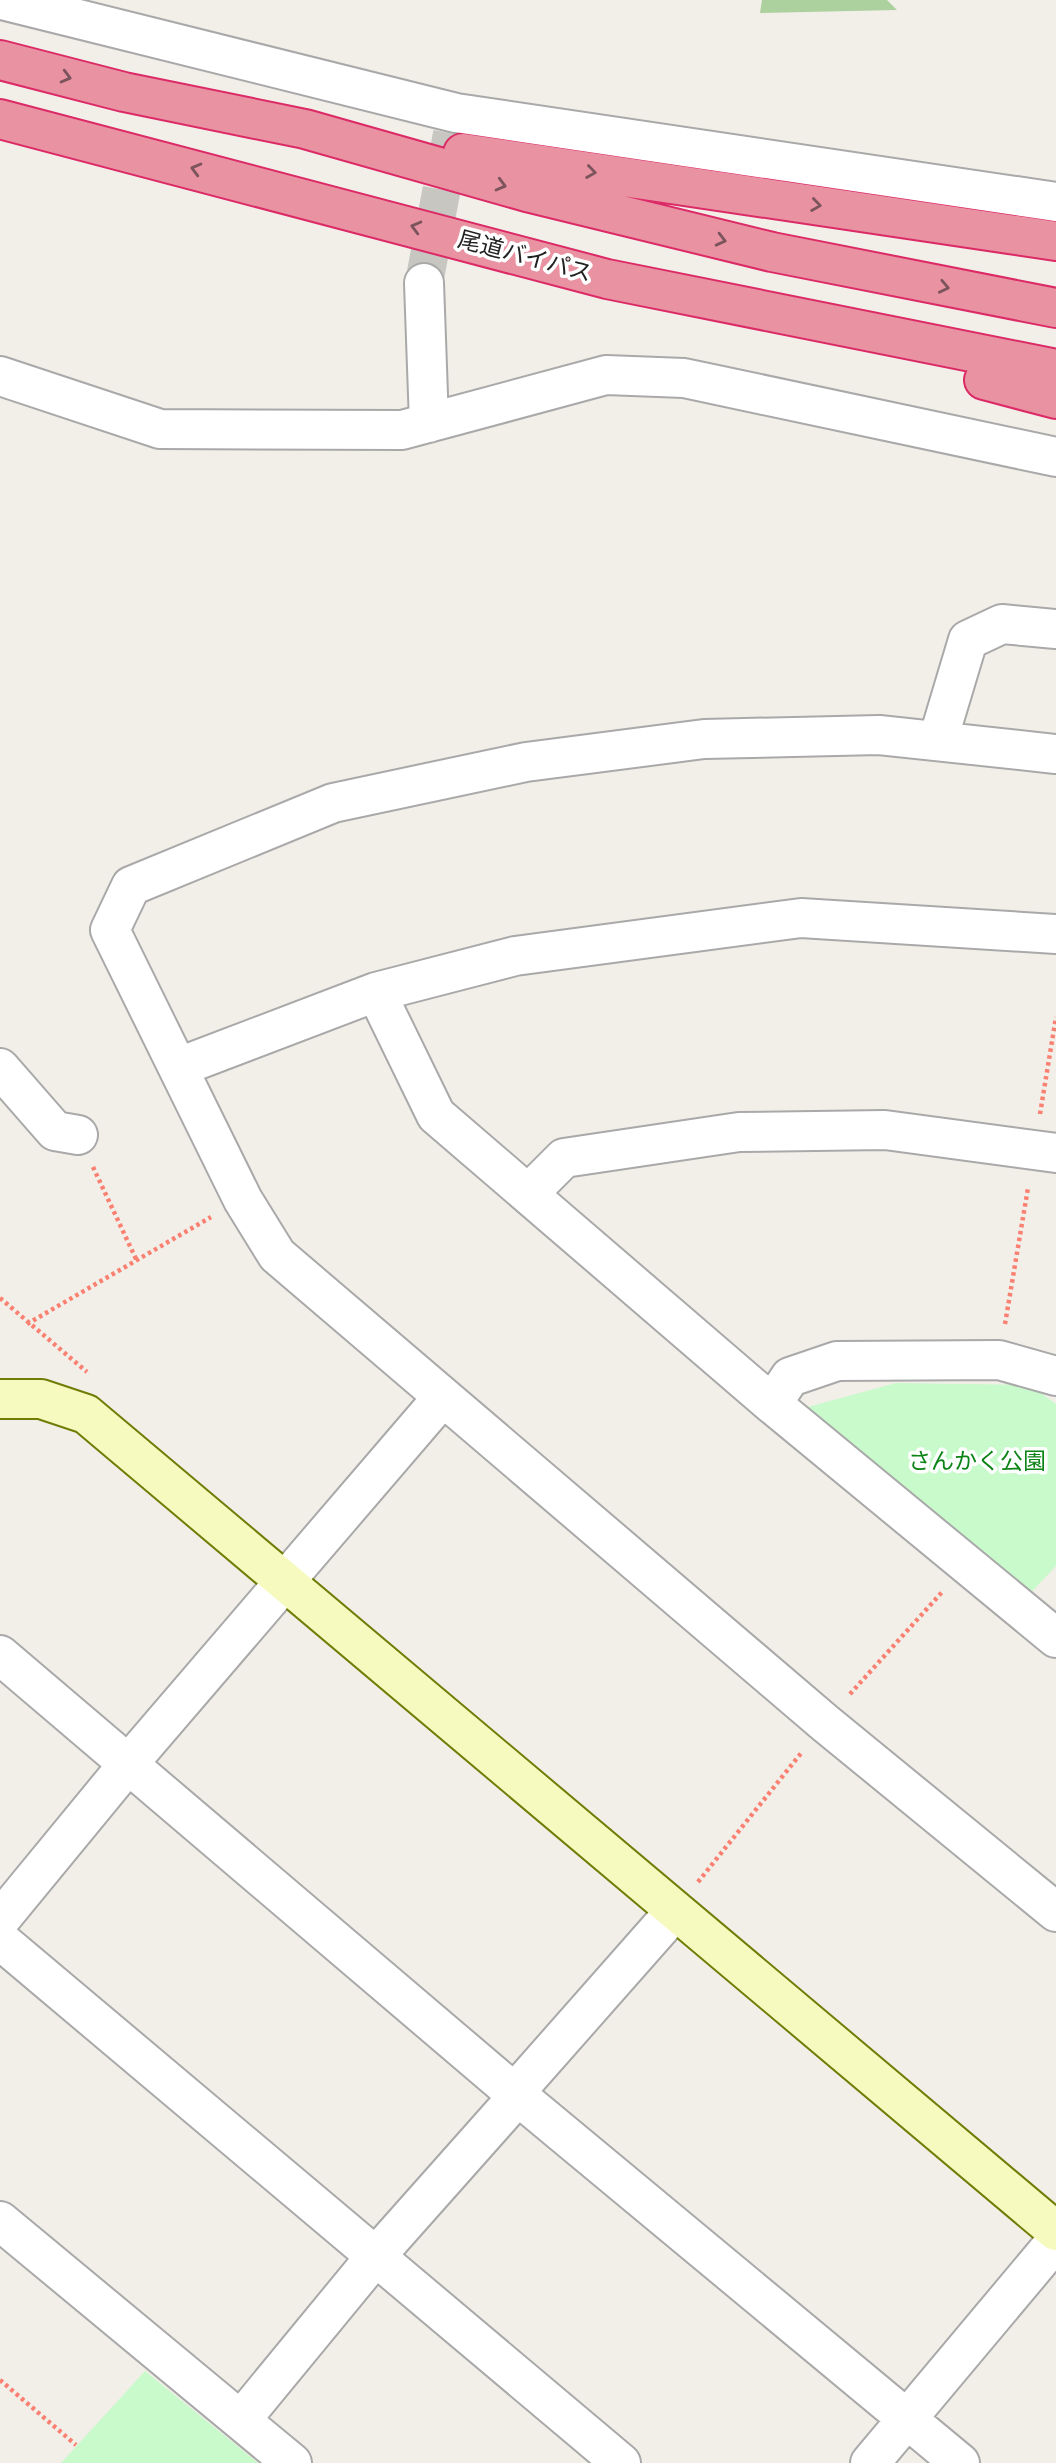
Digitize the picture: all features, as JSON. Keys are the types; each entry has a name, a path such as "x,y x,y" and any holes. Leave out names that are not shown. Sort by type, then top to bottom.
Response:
{"highway":[{"path":"0,60 124,92 305,130 1056,241"},
{"name":"尾道バイパス","path":"0,119 522,254 607,279 1056,369"},
{"path":"305,130 527,192 772,252 1056,308"},
{"path":"607,279 1056,399"}],"street":[{"path":"2,0 456,113 1056,202"},
{"path":"424,283 429,423"},
{"path":"0,376 160,429 402,430 606,376 684,378 1056,457"},
{"path":"938,740 968,640 1002,624 1056,629"},
{"path":"1056,754 879,735 704,739 526,762 334,803 131,886 110,930 243,1200 277,1255 825,1723 1056,1912"},
{"path":"179,1067 376,992 515,956 801,918 1056,934"},
{"path":"376,992 436,1115 772,1404 1056,1637"},
{"path":"0,1068 55,1131 85,1149"},
{"path":"528,1194 564,1158 739,1132 885,1130 1056,1153"},
{"path":"772,1404 789,1377 837,1361 999,1360 1056,1376"},
{"path":"0,1920 129,1763 442,1398"},
{"path":"0,1399 41,1399 86,1415 1056,2231"},
{"path":"0,1656 129,1763 517,2096 960,2463"},
{"path":"241,2420 374,2257 517,2096 525,2081 675,1911"},
{"path":"0,1940 621,2463"},
{"path":"0,2221 292,2463"},
{"path":"870,2463 1056,2241"}],"path":[{"path":"85,1149 136,1259"},
{"path":"27,1324 136,1259 243,1200"},
{"path":"0,2380 76,2445"}],"green space":[{"path":"762,0 887,0 897,10 760,13"},
{"name":"さんかく公園","path":"896,1383 1030,1385 1056,1404 1056,1566 1026,1598 793,1411"},
{"path":"145,2371 258,2463 61,2463"}],"tunnel":[{"path":"424,283 456,113"}]}
